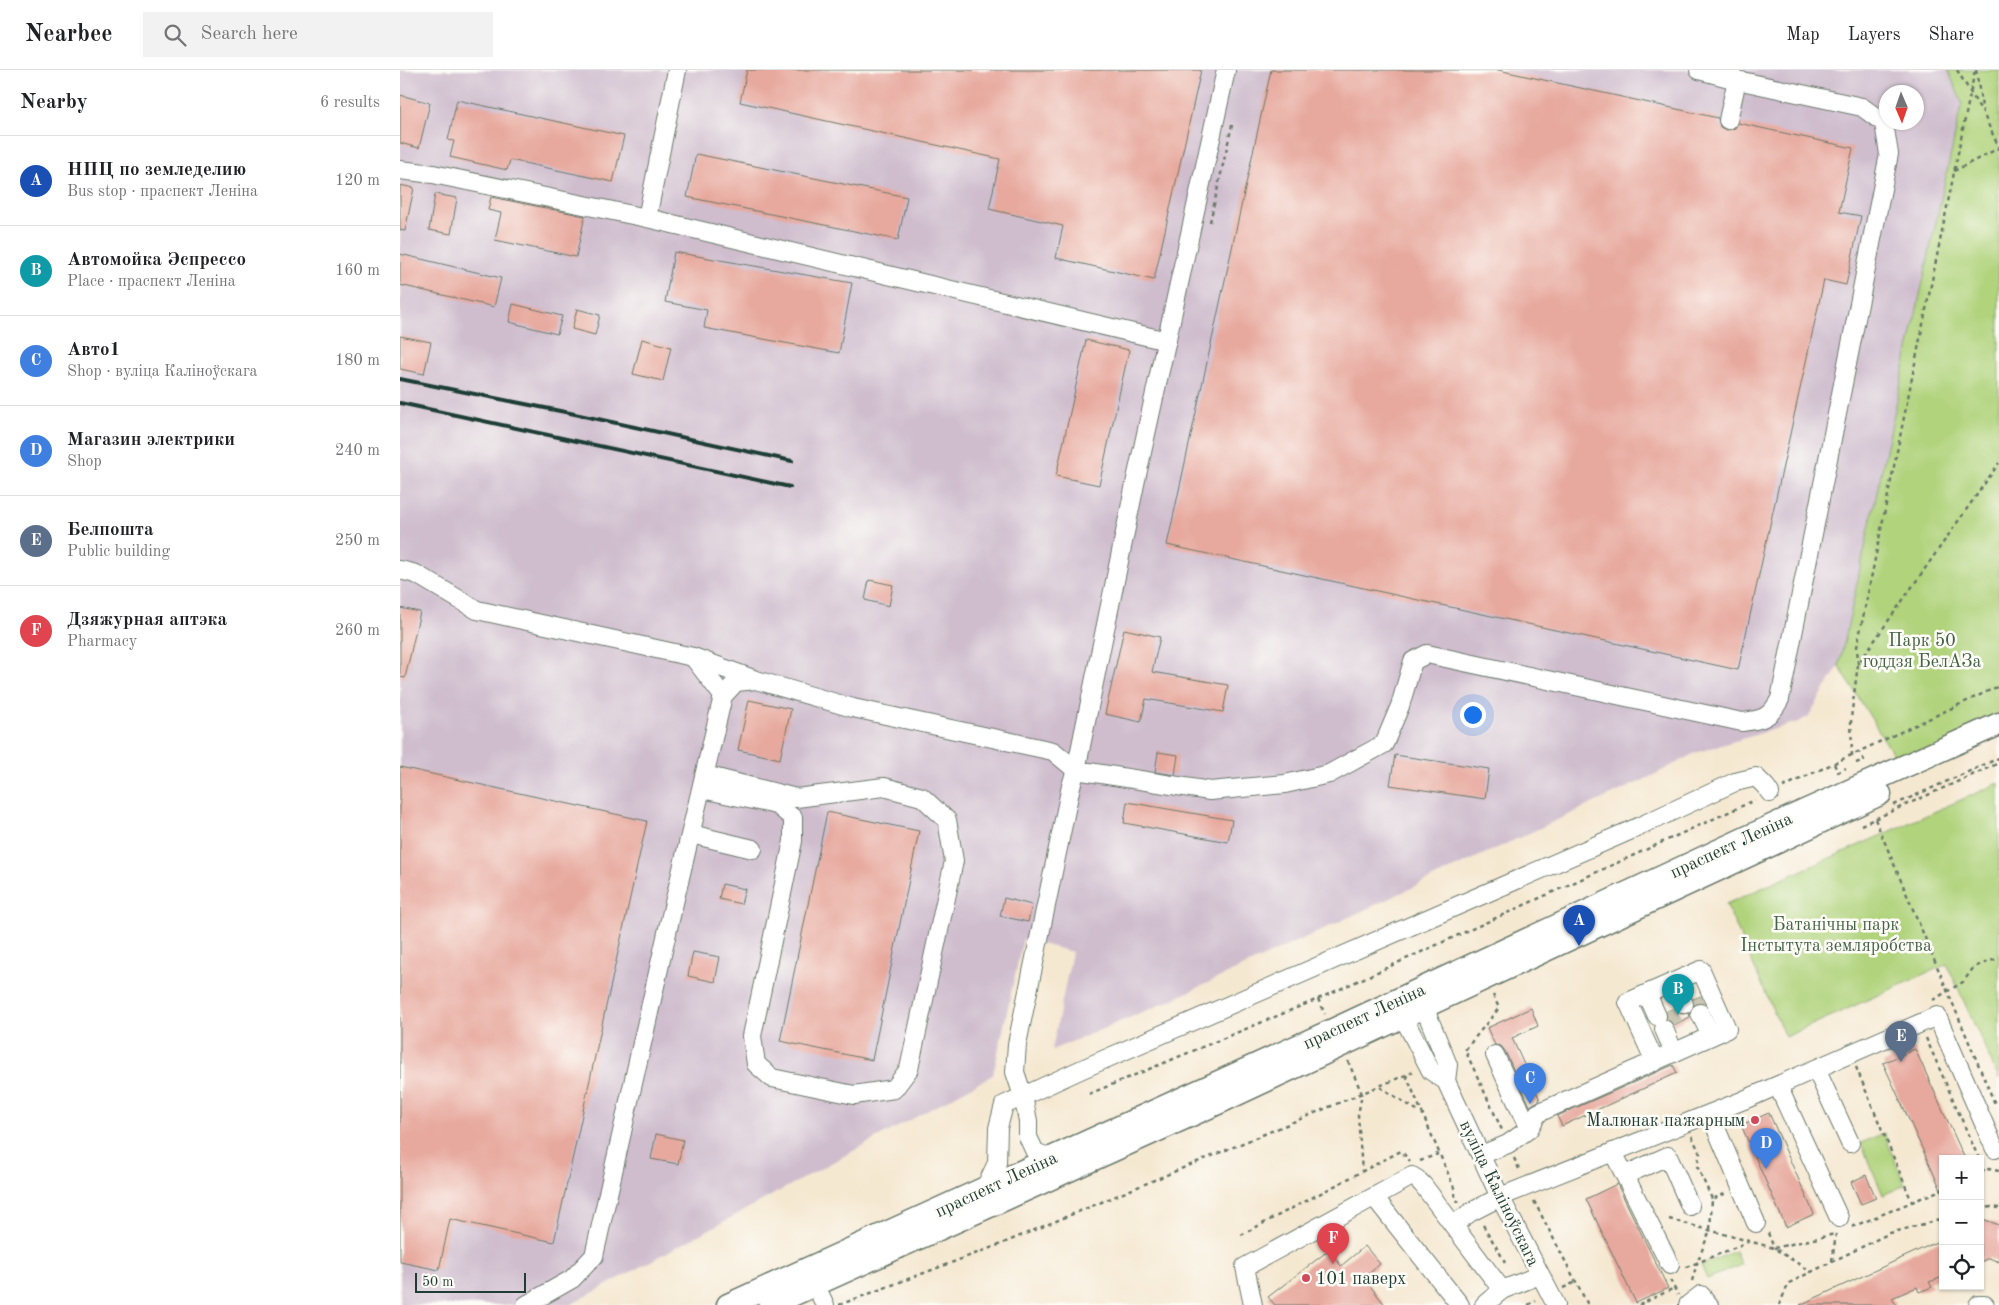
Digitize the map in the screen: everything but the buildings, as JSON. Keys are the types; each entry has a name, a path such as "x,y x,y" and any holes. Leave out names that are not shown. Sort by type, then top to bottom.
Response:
{"main road":[{"name":"праспект Леніна","path":"1421,999 1762,830 1999,724"},
{"name":"праспект Леніна","path":"728,1305 1051,1158 1399,1009 1999,740"},
{"name":"праспект Леніна","path":"770,1305 1220,1102 1399,1009"}],"street":[{"path":"647,218 677,70"},
{"path":"1051,1158 1035,1152 1028,1137 1028,1121 1023,1096 1015,1072 1017,1044 1037,942 1076,770 1226,70"},
{"path":"400,570 416,574 477,610 693,658 756,680 852,708 1053,751 1076,770 1210,791 1285,784 1329,774 1384,744 1400,706 1413,661 1427,654 1742,722 1760,720 1774,712 1780,700 1889,154 1884,123 1862,107 1699,70"},
{"path":"1728,120 1737,80"},
{"path":"400,170 433,174 647,218 1167,341"},
{"path":"693,658 723,696"},
{"path":"526,1305 572,1279 594,1256 723,696 736,682 756,680"},
{"path":"984,1190 997,1163 998,1128 1004,1105 1636,828 1735,782 1756,777 1770,793"},
{"path":"703,782 796,798 884,787 922,797 947,820 954,861 909,1069 894,1089 854,1095 772,1078 756,1064 752,1036 793,841 793,818 777,805 703,782"},
{"path":"690,834 753,849"},
{"path":"1480,1155 1508,1144 1529,1130 1538,1113 1655,1062 1727,1029 1701,970 1628,1002 1655,1062"},
{"path":"1679,980 1706,1038"},
{"path":"1652,992 1680,1050"},
{"name":"вуліца Каліноўскага","path":"1421,999 1448,1065 1446,1080 1500,1197 1556,1305"},
{"name":"вуліца Каліноўскага","path":"1399,1009 1431,1071 1446,1080"},
{"path":"1452,1225 1471,1212 1500,1197 1778,1086 1937,1016 1996,1149"},
{"path":"1495,1055 1529,1130"},
{"path":"1816,1069 1850,1143"},
{"path":"1778,1086 1837,1226"},
{"path":"1710,1114 1756,1223"},
{"path":"1613,1152 1668,1270"},
{"path":"1625,1175 1668,1156 1690,1206"},
{"path":"1253,1305 1245,1267 1375,1198 1412,1176 1423,1185 1452,1225 1505,1289"},
{"path":"1375,1198 1460,1305"},
{"path":"1484,1305 1505,1289 1540,1275"},
{"path":"815,1284 825,1305"},
{"path":"1684,1301 1701,1295 1710,1305"},
{"path":"1978,1305 1985,1305"}],"path":[{"path":"1954,171 1999,148 1983,114 1957,70"},
{"path":"1852,756 1851,718 1858,664 1857,648 1975,70"},
{"path":"1975,70 1983,114"},
{"path":"1858,664 1999,463"},
{"path":"1089,1094 1318,999 1852,756 1999,686"},
{"path":"1856,763 1864,760 1860,752"},
{"path":"1834,764 1838,772 1846,768"},
{"path":"1875,819 1995,1106"},
{"path":"1948,992 1963,982 1974,967 1999,958"},
{"path":"1924,1033 1977,1155"},
{"path":"1854,1063 1912,1202"},
{"path":"1406,1075 1455,1190 1455,1199 1480,1221 1504,1260 1505,1289"},
{"path":"1379,1087 1421,1113"},
{"path":"839,1305 1001,1244 1362,1094 1358,1115 1362,1172"},
{"path":"1241,1235 1401,1151 1413,1164 1439,1154"},
{"path":"1984,1171 1989,1169 1999,1170"},
{"path":"1774,1248 1912,1202 1939,1191"},
{"path":"1984,1208 1999,1208"},
{"path":"1669,1219 1774,1248 1811,1272"},
{"path":"1779,1305 1789,1283 1890,1233 1939,1220"},
{"path":"1832,1262 1837,1226"},
{"path":"1690,1285 1697,1262 1749,1241"},
{"path":"1668,1270 1674,1288 1684,1301"},
{"path":"1638,1305 1674,1288"}],"shaded area":[{"path":"400,70 1948,70 1962,103 1839,666 1808,717 1798,722 1695,753 1654,775 1169,1001 1052,1050 1072,952 1023,939 993,1075 570,1305 400,1305"}],"green space":[{"name":"Парк 50 годдзя БелАЗа","path":"1948,70 1999,70 1999,722 1901,767 1839,666 1962,103"},
{"name":"Батанічны парк Інстытута земляробства","path":"1999,783 1999,1079 1947,964 1785,1037 1726,904"},
{"path":"1884,1133 1905,1185 1883,1195 1861,1143"},
{"path":"1735,1251 1741,1265 1707,1279 1701,1265"}],"tunnel":[{"path":"1694,999 1700,1013"},
{"path":"1667,1011 1674,1025"}],"railway":[{"path":"400,379 570,413 792,461"},
{"path":"400,403 790,487"}],"place":[{"name":"НПЦ по земледелию","path":"1579,946"},
{"name":"Автомойка Эспрессо","path":"1678,1015"},
{"name":"Белпошта","path":"1901,1062"},
{"name":"Авто1","path":"1530,1104"},
{"name":"Малюнак пажарным","path":"1755,1120"},
{"name":"Магазин электрики","path":"1766,1169"},
{"name":"Дзяжурная аптэка","path":"1333,1264"},
{"name":"101 паверх","path":"1306,1278"}]}
